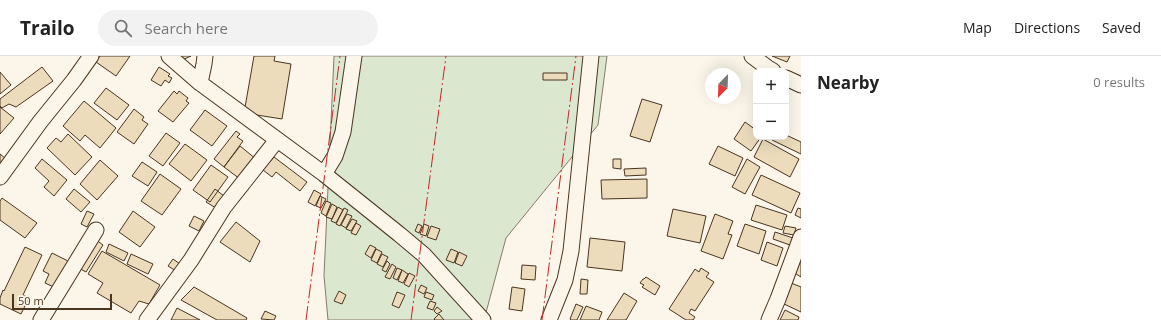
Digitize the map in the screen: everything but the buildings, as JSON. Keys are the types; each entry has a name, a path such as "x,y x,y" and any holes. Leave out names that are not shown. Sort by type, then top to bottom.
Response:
{"street":[{"path":"0,177 91,56"},
{"path":"169,56 200,83 324,174 399,234 424,256 483,320"},
{"path":"200,83 205,56"},
{"path":"324,174 335,156 343,132 354,56"},
{"path":"549,320 565,280 571,252 591,56"},
{"path":"752,56 768,68"},
{"path":"789,79 801,85"},
{"path":"147,320 191,260 224,207 277,140"},
{"path":"42,320 96,230"},
{"path":"769,320 778,300 801,237"}],"green space":[{"path":"334,56 607,56 598,125 506,238 484,320 328,320 324,276"}],"power":[{"path":"306,320 340,56"},
{"path":"411,320 446,56"},
{"path":"542,320 576,56"}]}
